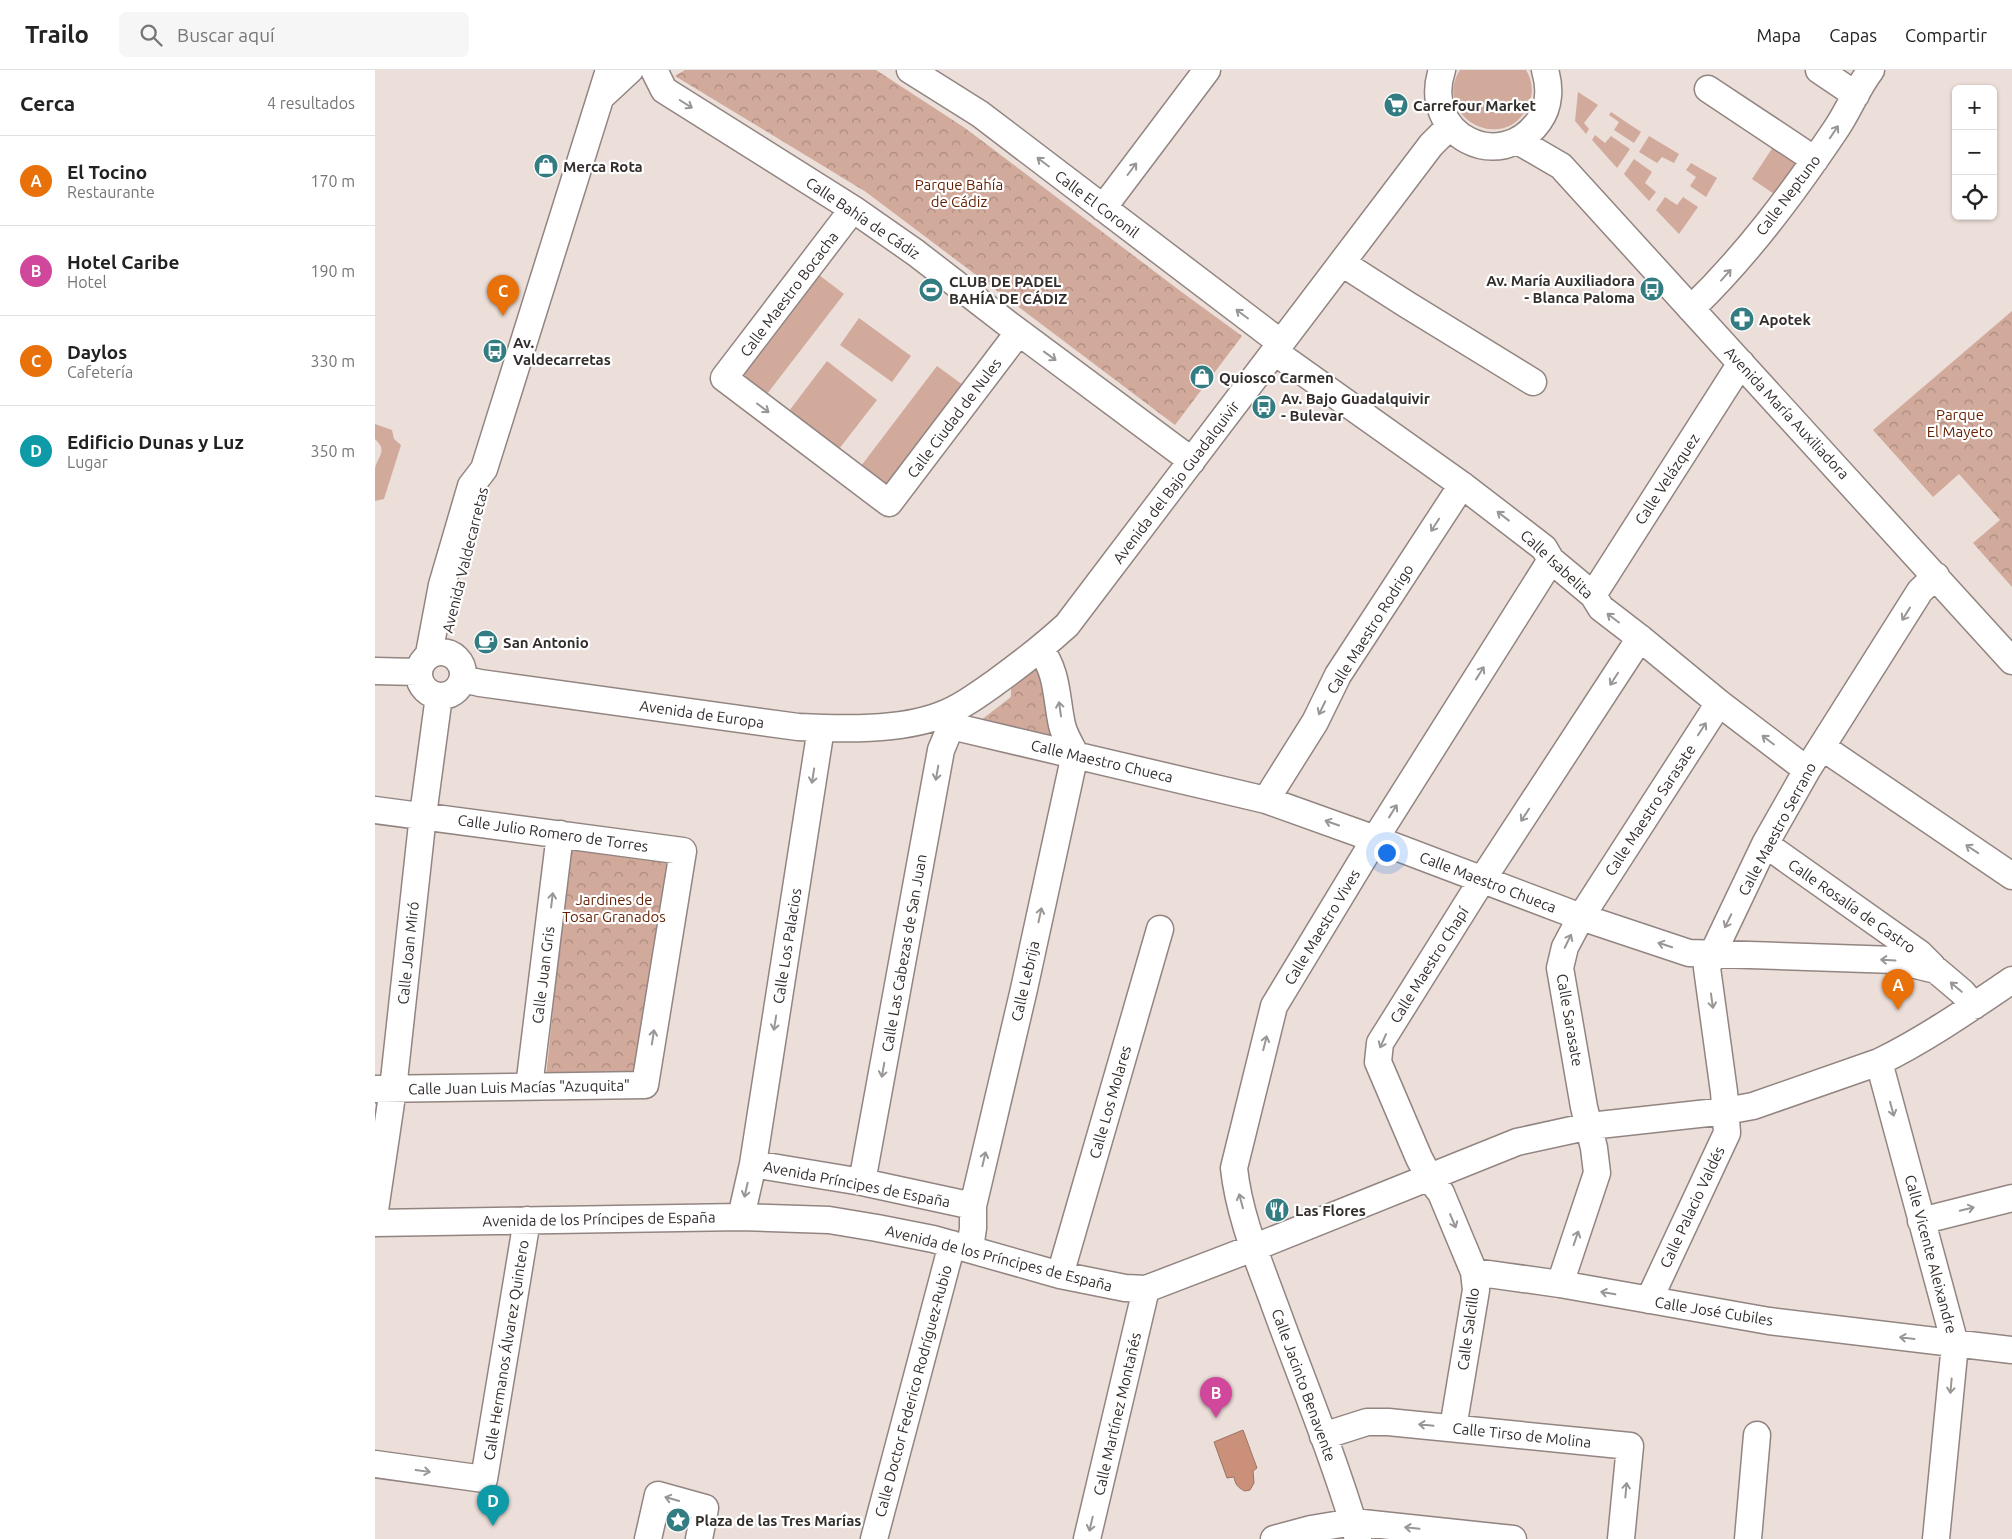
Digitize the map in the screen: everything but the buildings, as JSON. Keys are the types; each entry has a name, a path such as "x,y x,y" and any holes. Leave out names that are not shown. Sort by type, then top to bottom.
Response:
{"street":[{"name":"Avenida Valdecarretas","path":"430,659 442,586 471,486 483,469 609,70"},
{"name":"Avenida Valdecarretas","path":"599,100 630,70"},
{"name":"Calle Bahía de Cádiz","path":"654,70 664,90 853,209 916,253 1019,333 1192,461"},
{"name":"Calle El Coronil","path":"909,70 980,114 1103,208 1278,347"},
{"path":"1103,208 1207,70"},
{"path":"1442,70 1438,81 1437,97 1441,112 1450,126 1461,137 1489,147 1504,146 1518,141 1533,130 1543,115 1549,99 1545,70"},
{"path":"1819,70 1856,95"},
{"name":"Calle Neptuno","path":"1691,309 1726,276 1792,194 1841,121 1871,70"},
{"path":"1708,90 1815,160"},
{"name":"Avenida María Auxiliadora","path":"1543,115 1561,166"},
{"name":"Avenida del Bajo Guadalquivir","path":"947,720 1040,649 1067,625 1085,604 1431,145 1450,126"},
{"name":"Avenida María Auxiliadora","path":"1518,141 1561,166 2012,661"},
{"name":"Calle Maestro Bocacha","path":"853,209 724,378 889,503"},
{"path":"1342,263 1533,382"},
{"name":"Calle Ciudad de Nules","path":"889,503 1019,333"},
{"name":"Calle Isabelita","path":"1278,347 1544,548 1551,560 1593,595 1601,608 1719,703 1807,770"},
{"name":"Calle Velázquez","path":"1593,595 1741,363"},
{"name":"Calle Maestro Rodrigo","path":"1266,800 1315,722 1338,675 1462,485"},
{"name":"Calle Maestro Vives","path":"1253,1248 1235,1183 1234,1168 1274,1006 1375,839 1551,560"},
{"name":"Calle Maestro Serrano","path":"1726,1112 1707,968 1765,844 1807,770 1920,591 1936,576"},
{"name":"Calle Maestro Chapí","path":"1430,1178 1419,1158 1378,1062 1380,1043 1482,880 1640,638"},
{"path":"1040,649 1047,658 1056,679 1062,727 1075,754"},
{"path":"375,671 430,659 457,658 463,672 463,679 456,690 445,696 439,696 426,691 419,679 430,659"},
{"name":"Avenida de Europa","path":"463,679 480,683 798,727 890,726 947,720"},
{"name":"Calle Joan Miró","path":"375,1210 384,1089 439,696"},
{"name":"Calle Maestro Sarasate","path":"1581,917 1719,703"},
{"name":"Calle Maestro Chueca","path":"947,720 1075,754 1266,800 1581,917 1689,952 1895,960 1936,970 1962,992 1974,1006"},
{"name":"Calle Las Cabezas de San Juan","path":"862,1182 947,720"},
{"name":"Calle Los Palacios","path":"753,1164 821,728"},
{"path":"1822,747 2012,876"},
{"name":"Calle Lebrija","path":"973,1206 1022,998 1075,754"},
{"name":"Calle Julio Romero de Torres","path":"375,810 683,851 645,1085"},
{"name":"Calle Juan Gris","path":"529,1087 560,834"},
{"name":"Calle Rosalía de Castro","path":"1765,844 1919,952 1936,970"},
{"name":"Calle Sarasate","path":"1560,1284 1597,1173 1560,968 1565,947 1581,917"},
{"name":"Calle Los Molares","path":"1060,1275 1160,928"},
{"name":"Avenida de los Príncipes de España","path":"375,1223 741,1217 829,1220 961,1246 1060,1275 1125,1288 1146,1289 1517,1142 1590,1126 1726,1112 1753,1106 1879,1062 1897,1054 2012,980"},
{"name":"Calle Vicente Aleixandre","path":"1879,1062 1955,1344 1937,1539"},
{"name":"Calle Juan Luis Macías \"Azuquita\"","path":"384,1089 645,1085"},
{"name":"Calle Palacio Valdés","path":"1649,1300 1727,1133 1726,1112"},
{"name":"Avenida Príncipes de España","path":"741,1217 753,1164 862,1182 973,1206"},
{"name":"Calle Salcillo","path":"1430,1178 1441,1193 1474,1272 1476,1290 1453,1428"},
{"path":"1921,1221 2012,1198"},
{"path":"961,1246 973,1228 973,1206"},
{"name":"Calle Hermanos Álvarez Quintero","path":"375,1464 484,1479 527,1220"},
{"name":"Calle Doctor Federico Rodríguez-Rubio","path":"874,1539 961,1246"},
{"name":"Calle Jacinto Benavente","path":"1253,1248 1356,1531"},
{"name":"Calle José Cubiles","path":"1474,1272 1560,1284 1769,1320 2012,1350"},
{"name":"Calle Martínez Montañés","path":"1087,1539 1146,1289"},
{"name":"Calle Tirso de Molina","path":"1323,1436 1367,1422 1388,1422 1630,1446 1621,1539"},
{"path":"1748,1539 1757,1435"},
{"path":"648,1539 658,1495 705,1508 699,1539"},
{"path":"1274,1539 1311,1529 1513,1539"}],"green space":[{"name":"Parque Bahía de Cádiz","path":"685,70 876,70 965,128 1242,336 1175,425 866,192 675,76"},
{"path":"1460,70 1526,70 1531,82 1532,91 1529,103 1519,119 1505,128 1490,129 1475,125 1463,116 1455,103 1453,87"},
{"path":"1578,92 1598,105 1584,123 1589,129 1586,134 1575,121"},
{"path":"1611,112 1641,132 1634,143 1614,130 1619,122 1609,115"},
{"path":"1595,135 1605,143 1611,136 1630,149 1617,168 1592,140"},
{"path":"1649,136 1679,154 1674,163 1662,157 1657,163 1639,152"},
{"path":"1773,147 1798,163 1777,196 1752,179"},
{"path":"1634,159 1652,172 1645,183 1656,192 1649,201 1624,174"},
{"path":"1691,163 1717,178 1706,197 1690,186 1696,177 1686,170"},
{"path":"1665,197 1677,205 1683,197 1698,207 1679,234 1656,210"},
{"path":"819,275 844,294 767,394 742,375"},
{"name":"Parque El Mayeto","path":"2012,311 2012,587 1973,543 2000,520 1959,474 1933,497 1873,430"},
{"path":"859,318 911,356 892,382 840,345"},
{"path":"827,361 877,400 839,449 789,411"},
{"path":"937,366 963,385 885,485 861,466"},
{"path":"375,424 392,430 394,439 401,445 384,499 375,501 375,468 382,450 375,439"},
{"path":"1037,661 1062,746 972,727 1011,697 1011,689"},
{"name":"Jardines de Tosar Granados","path":"570,846 674,860 637,1075 546,1076"}],"shaded area":[{"path":"1243,1430 1257,1468 1253,1471 1254,1483 1250,1490 1245,1491 1237,1486 1234,1477 1227,1478 1214,1442"}],"place":[{"name":"Carrefour Market","path":"1396,105"},
{"name":"Merca Rota","path":"546,166"},
{"name":"Av. María Auxiliadora - Blanca Paloma","path":"1652,289"},
{"name":"CLUB DE PADEL BAHÍA DE CÁDIZ","path":"931,290"},
{"name":"Daylos","path":"503,316"},
{"name":"Apotek","path":"1742,319"},
{"name":"Av. Valdecarretas","path":"495,351"},
{"name":"Quiosco Carmen","path":"1202,377"},
{"name":"Av. Bajo Guadalquivir - Bulevar","path":"1264,407"},
{"name":"San Antonio","path":"486,642"},
{"name":"El Tocino","path":"1898,1010"},
{"name":"Las Flores","path":"1277,1210"},
{"name":"Hotel Caribe","path":"1216,1418"},
{"name":"Plaza de las Tres Marías","path":"678,1520"},
{"name":"Edificio Dunas y Luz","path":"493,1526"}]}
